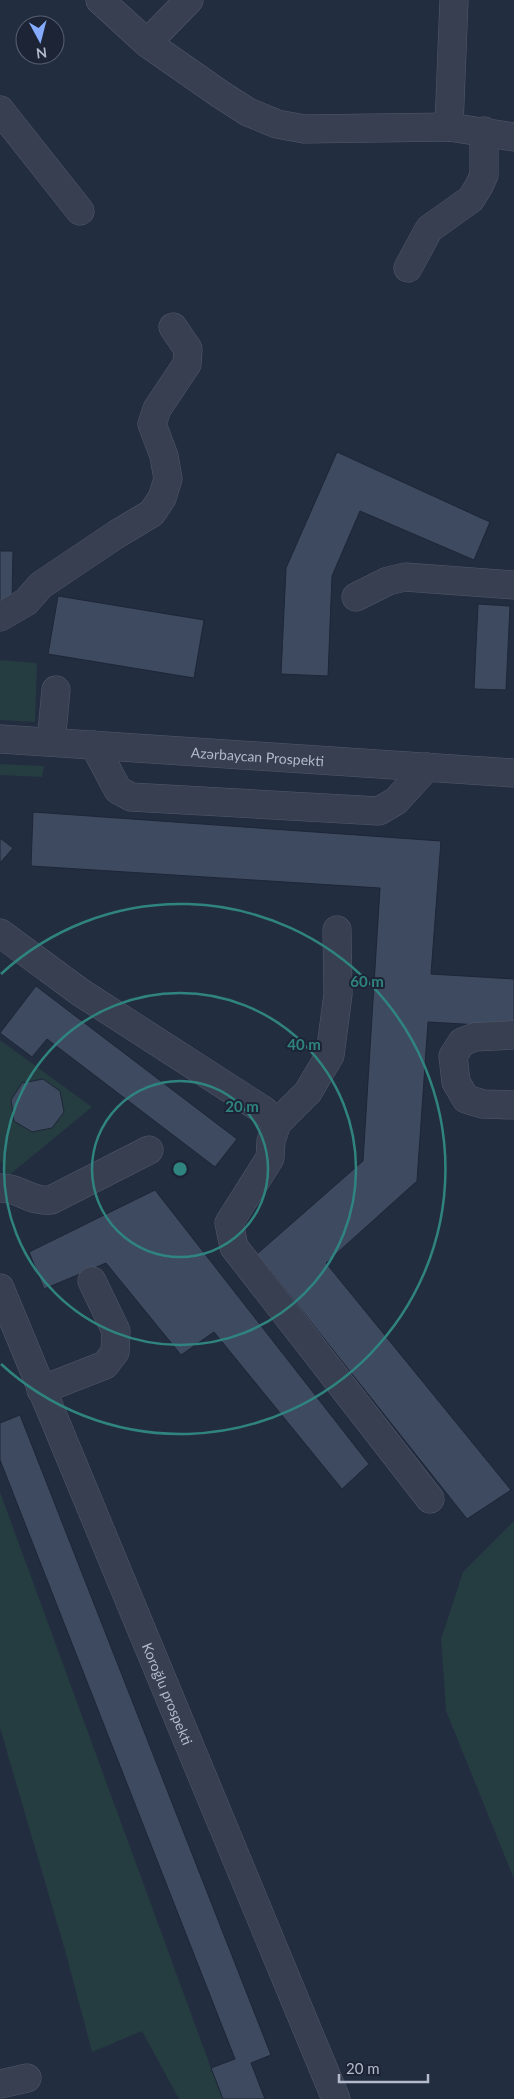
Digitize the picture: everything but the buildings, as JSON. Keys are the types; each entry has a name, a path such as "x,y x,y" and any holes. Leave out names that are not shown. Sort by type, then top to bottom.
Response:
{"street":[{"path":"100,0 147,43 248,112 277,124 304,129 449,127 514,137"},
{"path":"147,43 189,0"},
{"path":"449,127 454,0"},
{"path":"0,110 80,211"},
{"path":"408,268 429,229 471,199 479,186 484,175 484,131"},
{"path":"0,617 26,602 49,580 152,513 162,498 168,479 164,456 152,424 157,409 188,364 188,349 173,328"},
{"path":"356,597 388,581 405,577 514,585"},
{"path":"51,742 56,690"},
{"name":"Azərbaycan Prospekti","path":"0,739 514,773"},
{"path":"94,745 118,790 131,797 379,811 396,801 427,768"},
{"path":"337,930 338,994 330,1055 308,1092 277,1124 271,1141 270,1158 229,1223 234,1247 430,1499"},
{"path":"0,933 80,992 263,1110 277,1124"},
{"path":"514,1035 475,1038 462,1042 454,1056 456,1082 466,1099 483,1104 514,1105"},
{"path":"0,1188 11,1188 41,1202 51,1200 149,1150"},
{"path":"41,1390 105,1365 115,1352 116,1331 92,1281"},
{"name":"Koroğlu prospekti","path":"0,1288 336,2099"},
{"path":"0,2084 27,2078"}],"green space":[{"path":"0,660 37,663 35,722 0,720"},
{"path":"0,764 44,766 42,777 0,775"},
{"path":"0,1040 92,1107 8,1176 0,1159"},
{"path":"0,1492 223,2099 179,2099 142,2031 92,2052 66,1954 0,1728"},
{"path":"514,1521 514,1879 446,1711 441,1639 463,1572"}]}
